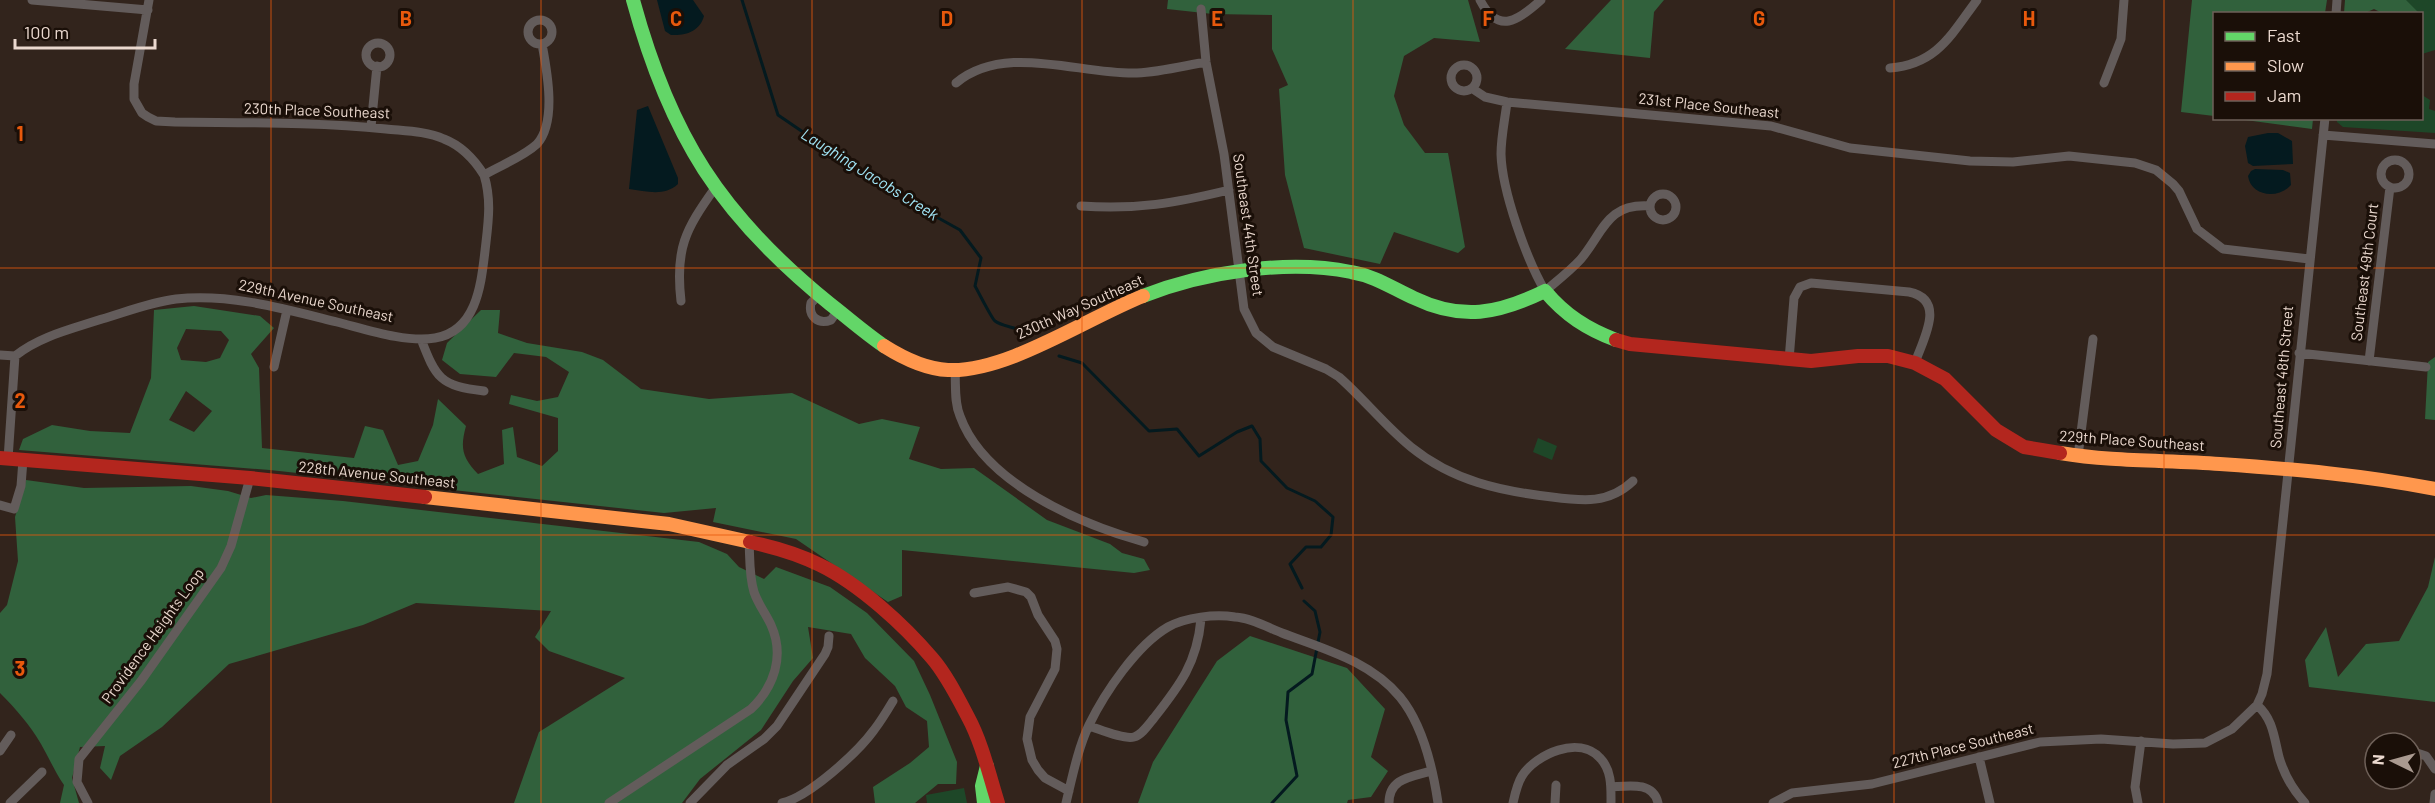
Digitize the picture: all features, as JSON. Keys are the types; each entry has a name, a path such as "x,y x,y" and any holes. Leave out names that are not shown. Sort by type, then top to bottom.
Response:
{"street":[{"path":"32,0 148,5"},
{"name":"230th Way Southeast","path":"633,0 657,78 674,119 700,168 738,219 838,310 894,353 920,364 955,371 984,367 1029,349 1132,300 1198,279 1238,272 1277,269 1353,272 1384,282 1428,305 1463,313 1497,312 1518,305 1545,291"},
{"path":"1480,0 1488,15 1503,22 1521,18 1541,0"},
{"path":"1890,68 1922,62 1934,52 1977,0"},
{"path":"2104,82 2121,39 2124,0"},
{"name":"230th Place Southeast","path":"148,5 133,91 137,106 142,113 156,121 371,127 419,132 444,138 468,154 484,175"},
{"name":"Southeast 44th Street","path":"1201,9 1206,62 1229,190 1244,309 1250,323 1263,339 1284,353 1326,369 1339,377 1412,448 1459,477 1508,492 1576,500 1610,497 1621,493 1633,481"},
{"path":"484,391 457,387 440,377 433,370 421,339 436,338 456,328 467,318 478,296 490,212 489,192 484,175 535,145 547,128 549,108 542,44"},
{"path":"956,83 965,75 976,71 1013,64 1137,73 1206,62"},
{"path":"371,127 377,66"},
{"name":"231st Place Southeast","path":"1473,88 1485,97 1507,102 1771,126 1850,148 1946,159 2000,163 2070,156 2135,163 2156,170 2179,191 2197,229 2214,244 2230,251 2308,259"},
{"path":"1507,102 1501,152 1502,167 1528,259 1545,291 1581,258 1613,215 1631,206 1650,206"},
{"name":"Southeast 48th Street","path":"2257,705 2266,684 2308,259 2325,120"},
{"path":"2323,135 2435,144"},
{"name":"Southeast 49th Court","path":"2369,361 2390,187"},
{"path":"681,301 678,276 683,243 695,215 715,188"},
{"path":"1081,206 1132,208 1229,190"},
{"path":"1789,360 1794,298 1800,287 1811,283 1910,292 1922,296 1927,301 1931,314 1915,363"},
{"name":"229th Place Southeast","path":"1545,291 1555,304 1576,323 1605,337 1630,344 1789,360 1826,361 1870,355 1915,363 1945,379 1996,430 2024,447 2078,456 2288,470"},
{"path":"820,294 811,303 810,311 814,318 822,322 831,320 838,310"},
{"name":"229th Avenue Southeast","path":"15,356 24,348 48,337 166,300 226,300 286,310 377,332 421,339"},
{"path":"274,367 286,310"},
{"path":"2078,456 2092,339"},
{"path":"2299,353 2426,367"},
{"path":"0,356 15,356 4,458"},
{"path":"955,371 959,415 975,447 999,471 1077,520 1144,543"},
{"name":"228th Avenue Southeast","path":"4,458 250,478 669,524 773,547 820,565 855,589 909,633 933,659 968,717 987,766 998,803"},
{"path":"0,505 14,509 21,486 23,460"},
{"path":"2288,470 2383,479 2435,489"},
{"name":"Providence Heights Loop","path":"88,803 76,782 79,759 141,681 221,568 231,546 250,478"},
{"path":"609,803 751,709 765,696 772,683 776,669 776,644 770,623 758,604 753,589 749,541"},
{"path":"974,593 1002,587 1021,589 1031,597 1038,615 1055,641 1057,649 1055,669 1030,717 1027,739 1032,760 1038,770 1045,778 1069,791"},
{"path":"1066,803 1089,726 1112,687 1146,644 1171,626 1201,619 1236,616 1351,659 1383,681 1401,698 1416,724 1431,771 1438,803"},
{"path":"1089,726 1134,738 1144,730 1187,673 1196,648 1201,619"},
{"path":"690,803 727,765 764,739 777,726 825,654 829,636"},
{"path":"782,803 800,796 840,764 874,730 892,701"},
{"path":"2257,705 2268,716 2286,775 2296,793 2305,803"},
{"name":"227th Place Southeast","path":"1773,803 1792,793 1872,784 2040,742 2101,739 2191,745 2205,743 2232,729 2257,705"},
{"path":"0,751 11,735"},
{"path":"2138,803 2135,787 2141,741"},
{"path":"1512,803 1519,782 1529,768 1544,757 1562,750 1581,748 1600,758 1608,771 1611,803"},
{"path":"2423,755 2435,769"},
{"path":"1978,757 1990,803"},
{"path":"984,803 982,786 987,766"},
{"path":"1389,803 1390,792 1398,781 1431,771"},
{"path":"10,803 42,772"},
{"path":"1555,803 1556,785"},
{"path":"1611,788 1642,787 1654,794 1658,803"},
{"path":"2434,803 2435,794"}],"green space":[{"path":"1168,0 1468,0 1480,42 1434,38 1404,56 1394,96 1404,125 1425,153 1448,153 1465,247 1458,253 1394,232 1380,264 1304,248 1285,175 1279,89 1288,85 1272,49 1272,15 1213,14 1167,9"},
{"path":"1611,0 1664,0 1654,12 1650,58 1565,49"},
{"path":"2192,0 2327,0 2325,12 2213,12 2213,116 2181,112"},
{"path":"2345,0 2406,0 2418,12 2380,12 2374,9 2367,12 2344,12"},
{"path":"2404,0 2435,0 2435,50 2423,54 2423,12 2408,12"},
{"path":"2423,96 2430,100 2429,109 2435,111 2435,133 2343,127 2337,120 2423,120"},
{"path":"2245,120 2313,120 2312,129"},
{"path":"194,306 260,316 274,328 251,354 259,368 262,448 354,458 365,426 383,430 398,465 418,461 433,425 438,399 466,426 463,440 464,452 478,474 504,464 502,430 513,427 517,457 542,466 558,451 558,418 509,404 511,395 537,401 558,397 569,372 546,357 514,353 496,377 460,374 442,360 447,343 481,310 500,310 498,333 527,343 582,352 603,360 641,389 709,399 792,393 859,424 882,419 920,427 909,459 941,469 974,468 1047,520 1110,544 1122,553 1144,559 1150,570 1134,573 902,550 902,596 888,602 796,539 713,522 716,508 664,513 270,470 19,450 23,439 52,425 90,431 130,433 151,378 154,310","holes":["186,329 221,331 229,340 220,358 206,362 181,360 177,348","186,391 212,411 194,432 169,420"]},
{"path":"2435,357 2435,420 2425,419 2428,362"},
{"path":"1538,438 1557,446 1552,460 1533,452"},
{"path":"26,480 84,488 191,486 228,491 251,498 266,495 343,501 699,542 727,554 739,567 764,579 776,567 830,587 867,613 914,661 957,762 956,784 938,784 915,803 875,803 873,787 910,763 929,747 927,721 906,707 895,686 865,658 851,634 808,627 813,658 793,681 761,730 700,779 682,803 514,803 539,732 625,678 549,651 535,637 551,611 416,603 363,625 229,664 162,727 120,756 111,780 100,768 105,746 80,747 72,778 79,803 60,803 64,785 32,730 0,693 0,613 7,605 18,561 15,517"},
{"path":"2435,557 2435,702 2309,687 2305,660 2326,627 2338,677 2366,644 2399,641 2428,587"},
{"path":"1250,636 1347,668 1385,709 1371,757 1388,771 1371,797 1348,800 1347,803 1138,803 1153,762 1217,661"},
{"path":"964,788 967,803 927,803 926,795"}],"water":[{"path":"657,0 693,0 704,16 702,21 692,32 671,35 665,31"},
{"path":"648,106 678,178 678,184 667,191 648,192 629,189 637,110"},
{"path":"2278,133 2292,141 2293,164 2253,166 2248,163 2245,146 2248,137"},
{"path":"2255,169 2283,170 2290,173 2291,185 2273,194 2260,192 2250,183 2248,176"}],"waterway":[{"name":"Laughing Jacobs Creek","path":"742,0 778,115 888,190 960,230 981,258 975,286 988,311 997,322 1014,328"},
{"name":"Laughing Jacobs Creek","path":"1059,356 1082,363 1149,431 1177,429 1199,456 1237,432 1252,426 1260,439 1261,461 1287,488 1315,501 1333,517 1331,535 1321,547 1306,547 1290,564 1302,588"},
{"name":"Laughing Jacobs Creek","path":"1272,803 1297,776 1286,720 1288,692 1312,674 1320,632 1315,611 1304,601"}],"traffic: fast":[{"path":"633,0 664,92 704,170 729,205 791,271 884,346"},
{"path":"1143,296 1219,274 1273,268 1326,268 1368,276 1431,305 1464,312 1496,309 1545,291 1577,320 1616,340"},
{"path":"984,803 982,786 987,766"}],"traffic: slow":[{"path":"884,346 907,359 931,368 971,369 1020,354 1143,296"},
{"path":"2060,453 2100,458 2301,470 2435,489"},
{"path":"425,497 669,524 750,542"}],"traffic: jam":[{"path":"1616,340 1630,344 1811,361 1858,356 1888,356 1915,363 1945,379 1996,430 2024,447 2060,453"},
{"path":"0,458 250,478 425,497"},
{"path":"750,542 795,554 835,573 880,606 921,645 947,679 973,727 998,803"}]}
